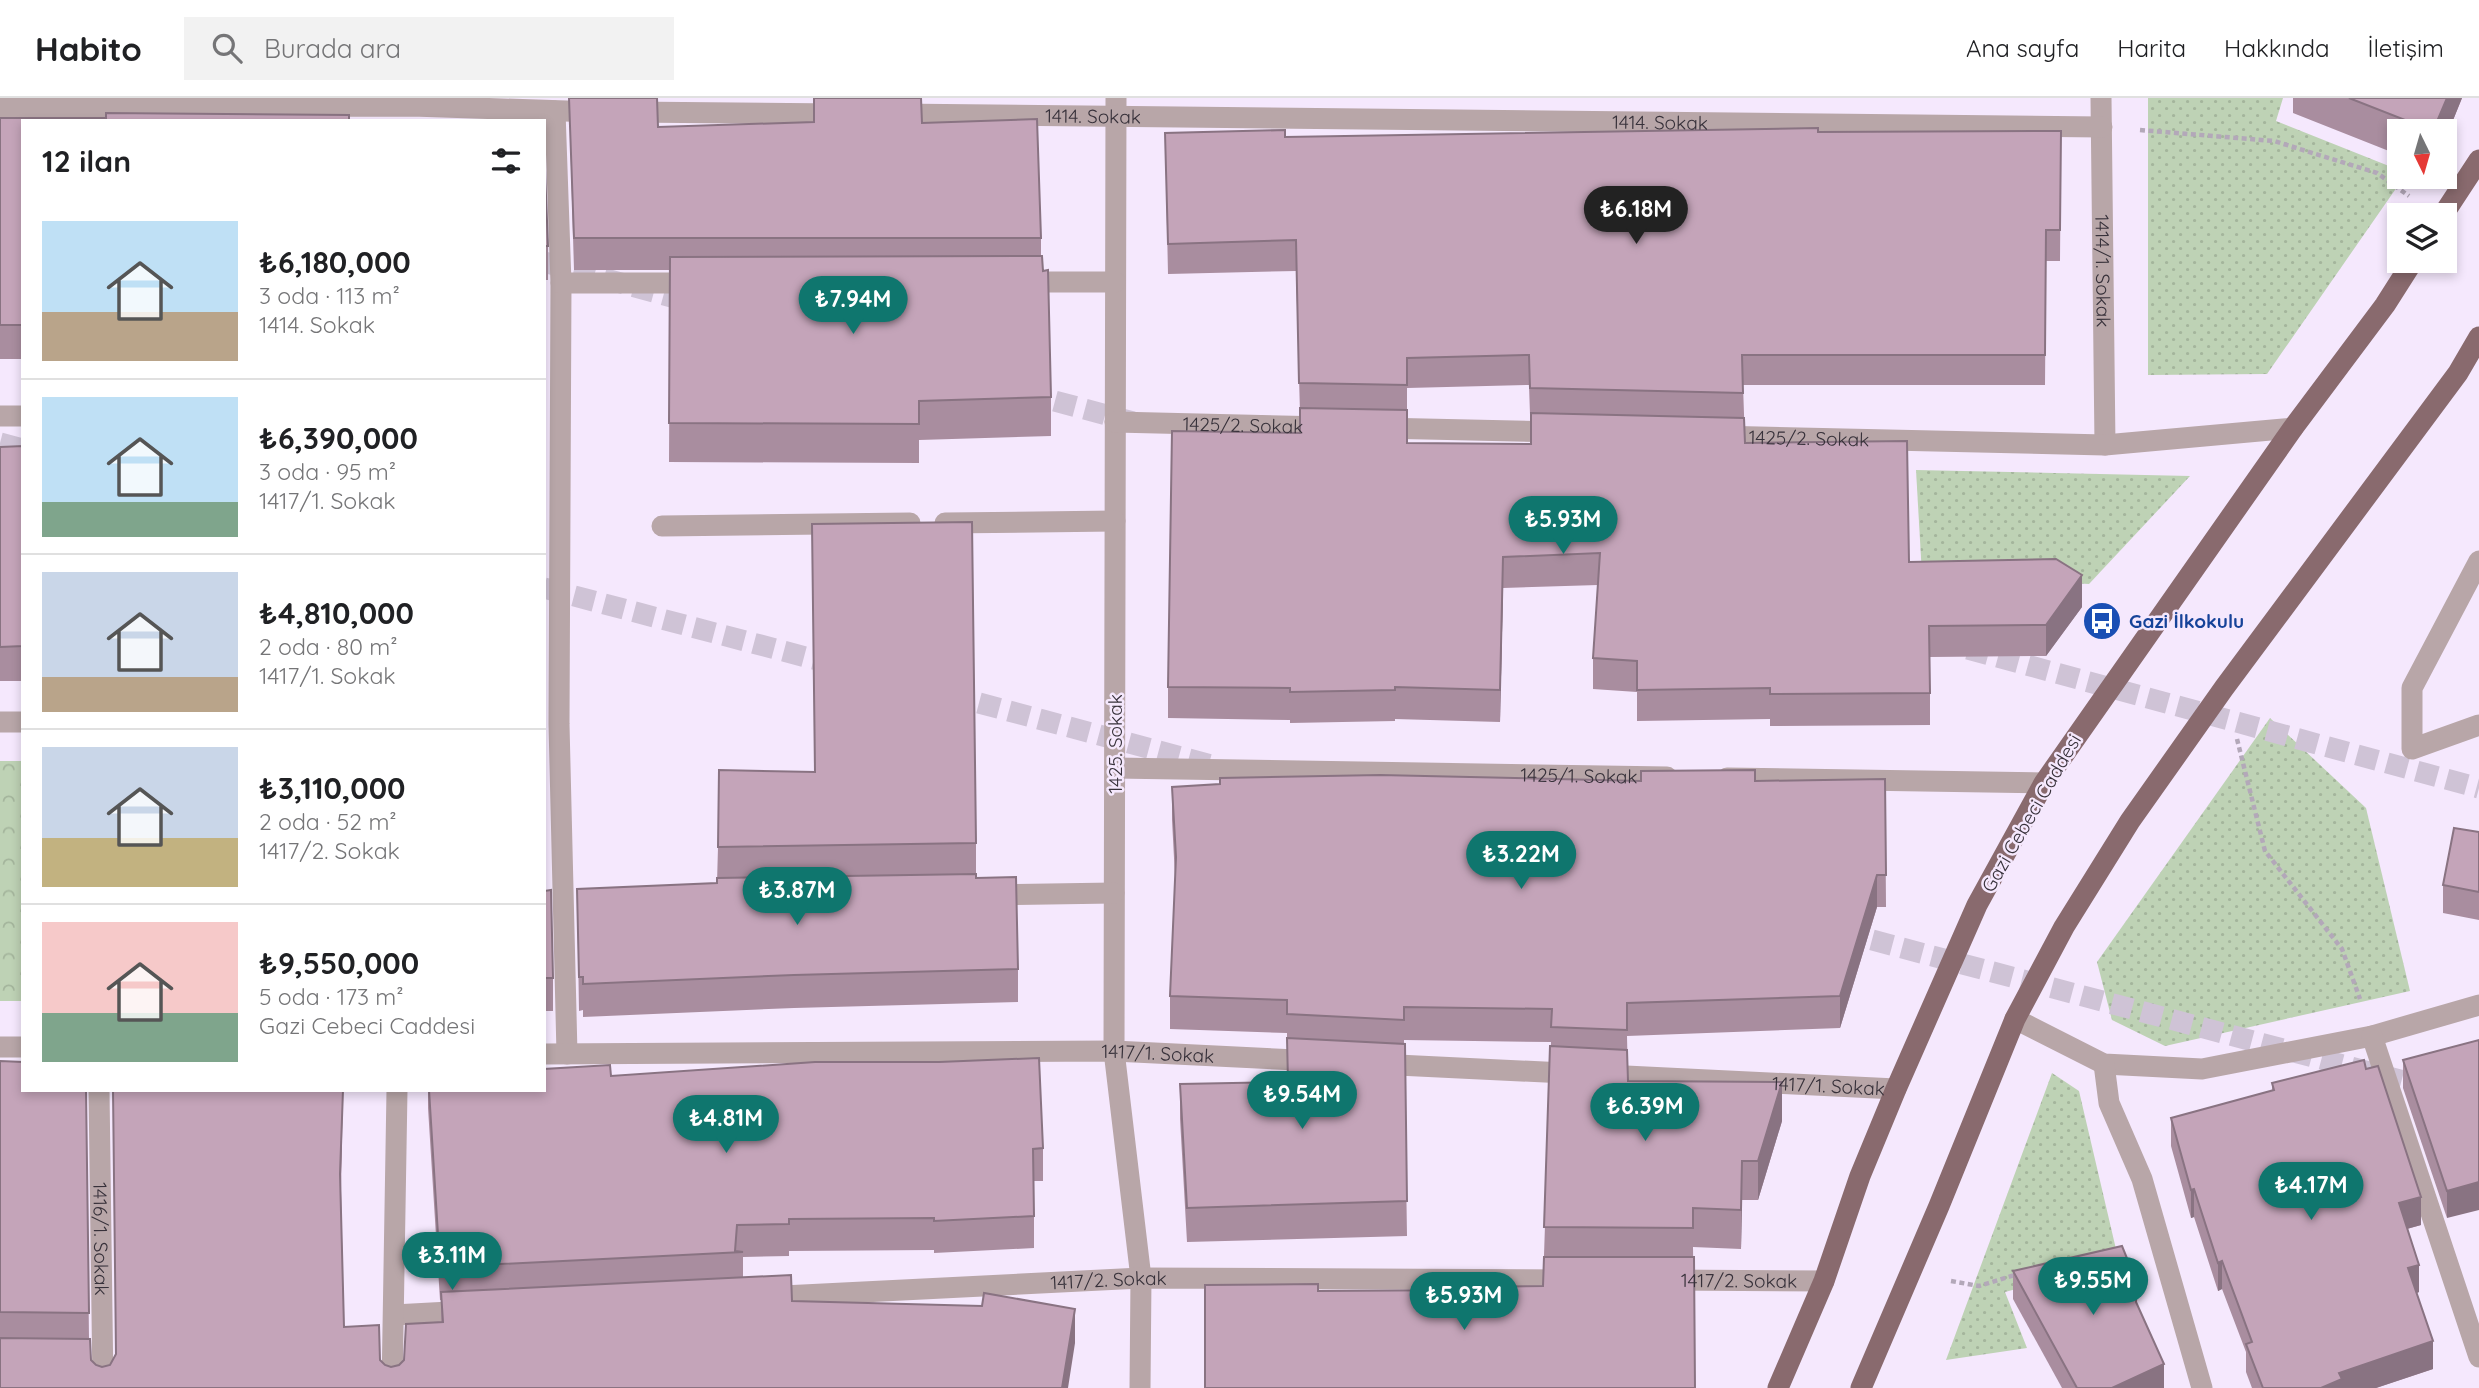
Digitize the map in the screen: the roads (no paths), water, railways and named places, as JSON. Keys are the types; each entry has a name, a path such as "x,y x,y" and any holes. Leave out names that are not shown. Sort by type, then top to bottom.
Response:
{"main road":[{"path":"2451,203 2479,160"},
{"name":"Gazi Cebeci Caddesi","path":"1779,1388 1824,1280 1860,1176 1896,1089 1977,905 2044,783 2405,273"},
{"path":"1861,1388 2015,1019 2064,926 2130,821 2224,688 2458,373 2479,337"}],"street":[{"name":"1414/1. Sokak","path":"2101,98 2105,445"},
{"name":"1414. Sokak","path":"0,107 412,108 863,114 1116,107 2102,127"},
{"name":"1425. Sokak","path":"1116,107 1114,1051 1141,1278 1140,1388"},
{"path":"555,111 561,283 552,418 552,724 571,899 567,1054"},
{"path":"1005,282 1115,282"},
{"path":"561,283 714,283"},
{"path":"0,416 21,416"},
{"name":"1425/2. Sokak","path":"1115,422 1575,433"},
{"name":"1425/2. Sokak","path":"1701,435 2105,445 2293,428"},
{"path":"662,526 1115,521"},
{"path":"2479,561 2412,688 2412,749 2479,725"},
{"path":"0,722 21,722"},
{"name":"1425/1. Sokak","path":"1115,768 1683,777"},
{"path":"1711,778 2044,783"},
{"path":"963,895 1114,893"},
{"path":"2015,1019 2104,1064 2202,1069 2372,1035 2479,1005"},
{"path":"2372,1035 2479,1357"},
{"path":"0,1047 21,1047"},
{"name":"1417/1. Sokak","path":"546,1054 1114,1051 1896,1089"},
{"path":"2104,1064 2109,1103 2142,1179 2202,1388"},
{"name":"1416/1. Sokak","path":"99,1092 103,1388"},
{"path":"392,1388 397,1092"},
{"name":"1417/2. Sokak","path":"740,1298 1141,1278 1587,1280"},
{"name":"1417/2. Sokak","path":"1643,1280 1824,1280"},
{"path":"394,1315 491,1310"},
{"path":"77,1360 103,1360"}],"tunnel":[{"path":"546,263 697,304"},
{"path":"1025,393 1133,422"},
{"path":"0,443 21,448"},
{"path":"546,589 840,666"},
{"path":"1968,649 2479,788"},
{"path":"949,695 1215,766"},
{"path":"1842,932 2479,1101"}],"place":[{"name":"Gazi İlkokulu","path":"2102,621"}]}
